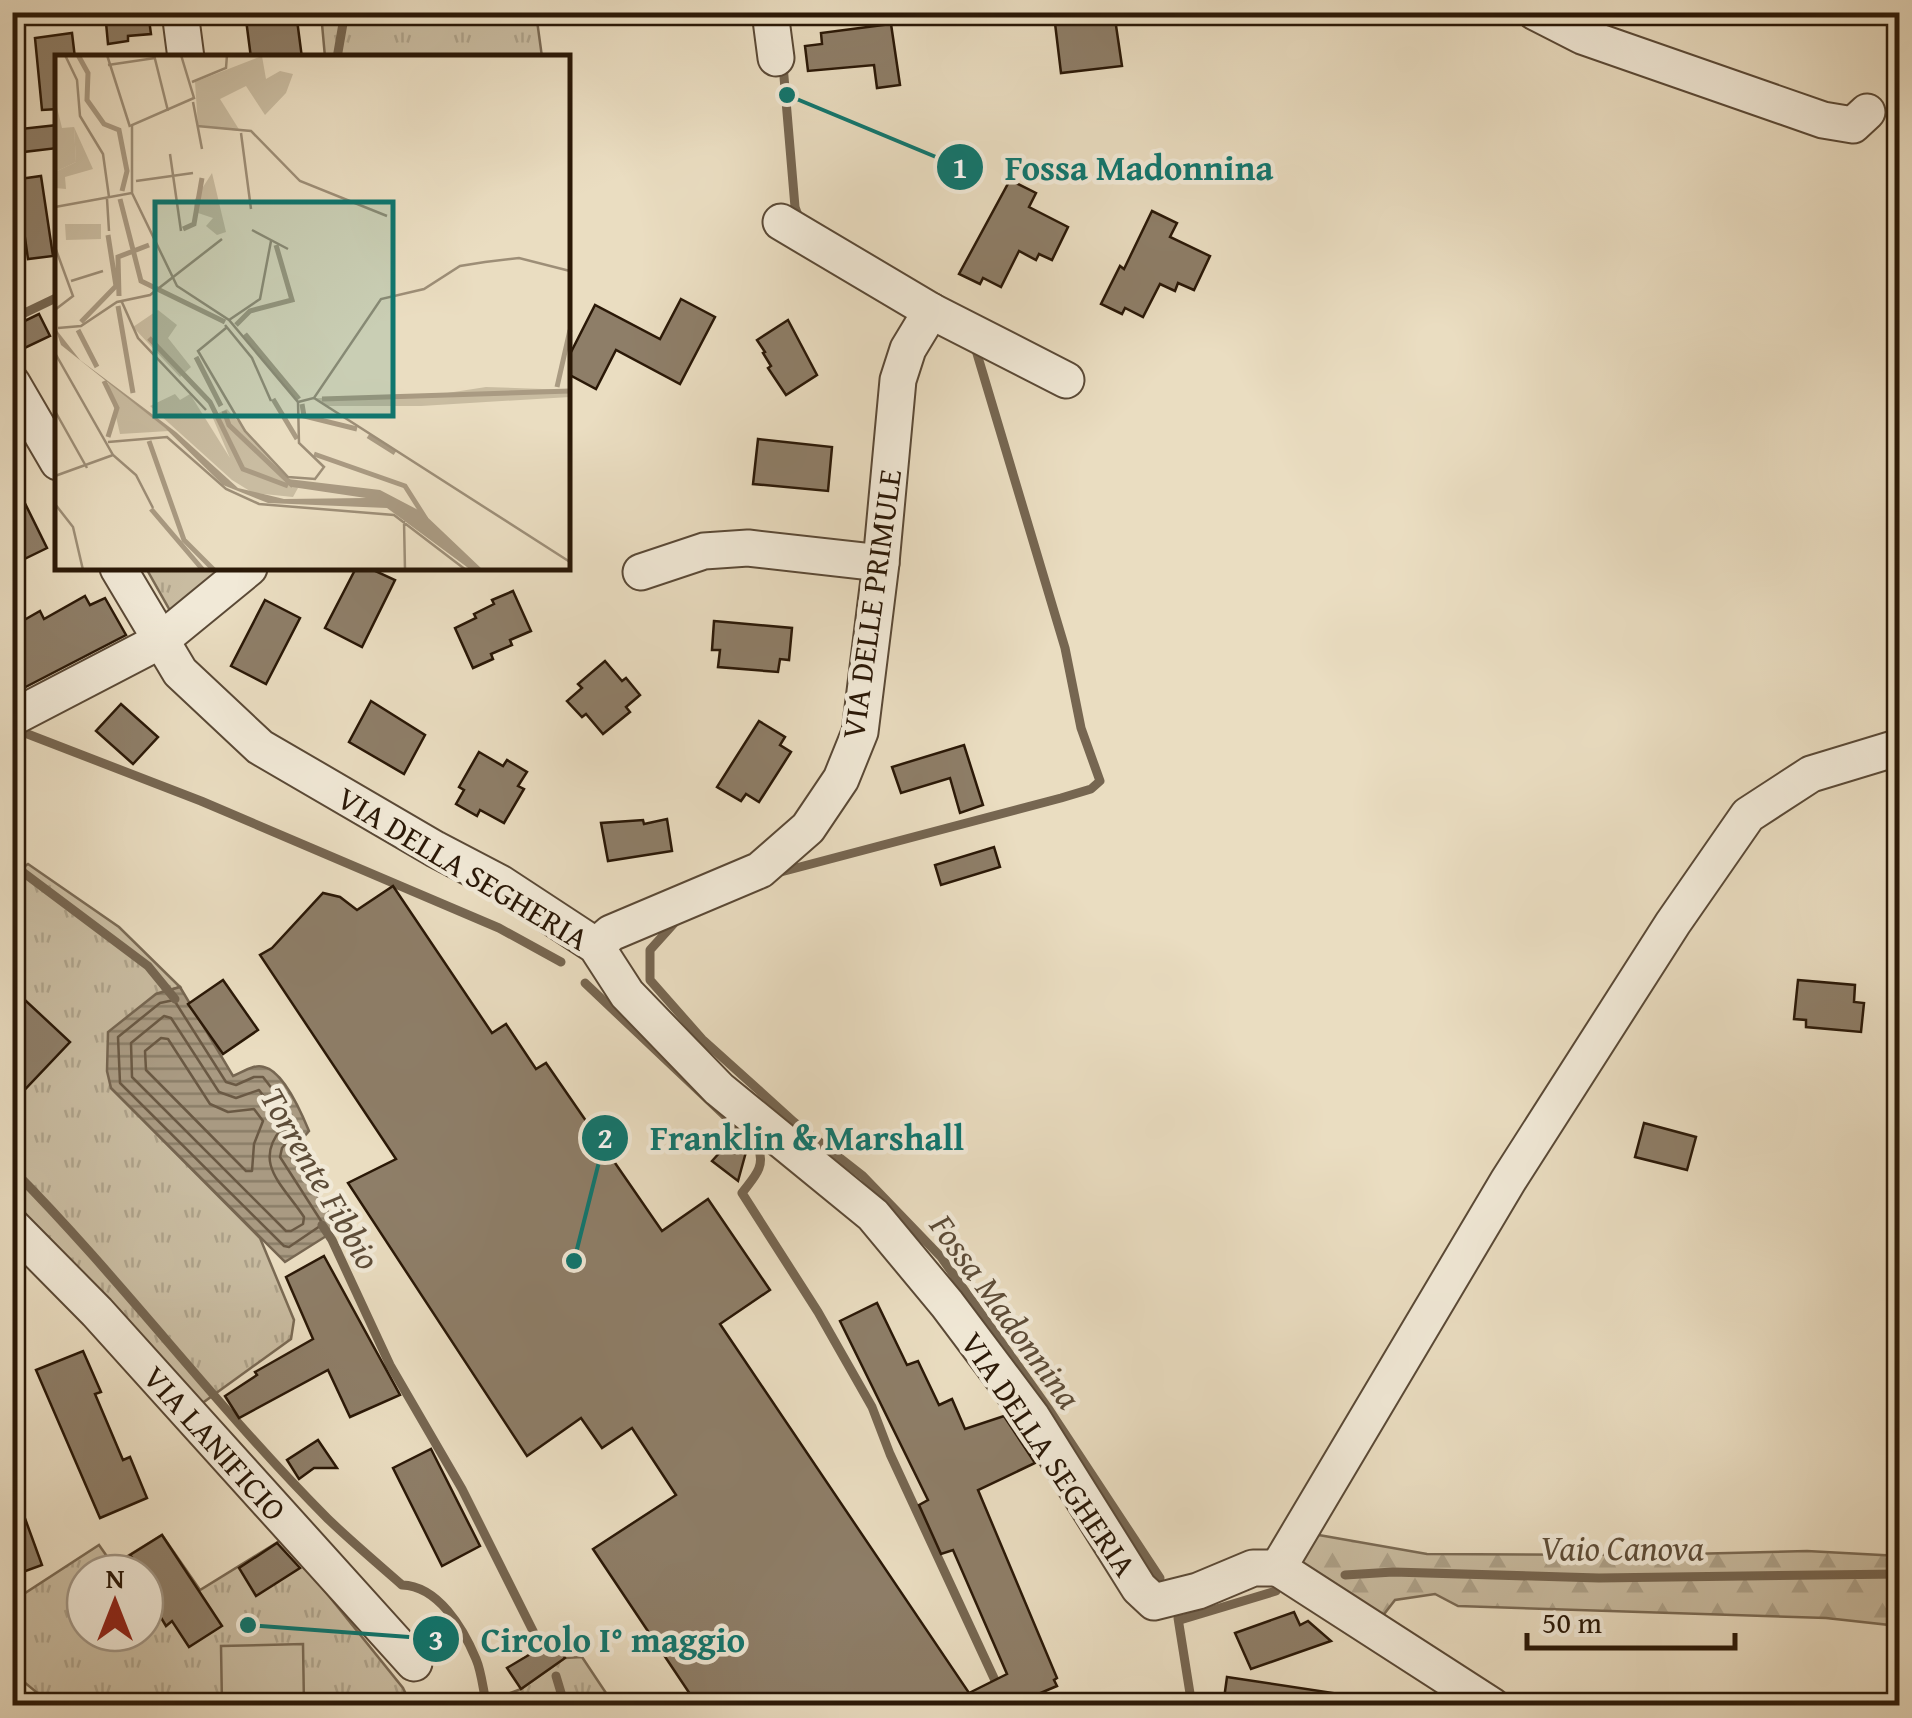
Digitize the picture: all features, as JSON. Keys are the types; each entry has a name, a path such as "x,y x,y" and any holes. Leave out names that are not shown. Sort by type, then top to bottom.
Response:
{"street":[{"path":"180,12 186,55"},
{"path":"770,12 776,58"},
{"path":"1535,12 1582,36 1823,120 1853,126 1867,112"},
{"path":"781,222 931,311 1066,380"},
{"name":"VIA DELLE PRIMULE","path":"596,946 612,932 760,870 808,828 842,779 860,732 898,380 908,349 931,311"},
{"path":"12,383 55,457"},
{"path":"641,572 704,551 748,548 881,563"},
{"name":"VIA DELLA SEGHERIA","path":"119,570 180,672 260,747 500,883 596,946 627,994 719,1088 873,1215 1032,1416 1139,1588 1154,1602 1198,1592 1253,1568 1278,1568"},
{"path":"26,710 160,641 246,570"},
{"path":"1492,1706 1278,1568 1508,1181 1673,923 1748,814 1812,774 1900,748"},
{"name":"VIA LANIFICIO","path":"12,1226 97,1312 414,1662"}],"green space":[{"path":"321,13 536,13 542,55 325,55"},
{"path":"147,570 225,570 172,614"},
{"path":"28,864 119,927 180,987 156,994 111,1088 260,1238 294,1320 291,1339 201,1404 13,1202 12,875"},
{"path":"1313,1534 1427,1554 1807,1551 1899,1556 1899,1626 1826,1618 1458,1606 1435,1594 1395,1600 1371,1631 1282,1574"},
{"path":"162,1535 200,1590 283,1539 403,1688 411,1705 52,1705 13,1673 13,1601 65,1567 65,1653 165,1653 165,1553 133,1553"},
{"path":"99,1545 105,1553 87,1553"},
{"path":"303,1644 304,1705 222,1705 221,1646"},
{"path":"582,1657 614,1705 476,1706 521,1689 565,1658"}],"water":[{"path":"180,987 233,1076 256,1067 271,1070 291,1094 309,1131 289,1154 339,1228 285,1262 111,1088 107,1071 108,1032 156,994"}],"building":[{"path":"105,12 148,12 151,34 128,36 128,41 108,44"},
{"path":"245,12 296,12 302,55 251,55"},
{"path":"1114,12 1122,66 1061,73 1054,15"},
{"path":"891,24 900,85 877,88 874,65 808,71 805,46 822,44 821,33"},
{"path":"72,33 75,55 55,55 55,109 42,110 35,38"},
{"path":"55,125 55,148 23,152 20,129"},
{"path":"41,176 53,256 28,259 22,217 12,218 12,180"},
{"path":"1010,180 1036,193 1029,207 1068,227 1052,260 1039,254 1036,260 1019,251 1001,287 983,278 980,284 959,274"},
{"path":"1152,211 1177,223 1170,237 1210,256 1194,290 1178,283 1175,291 1160,284 1143,317 1125,308 1122,314 1101,304 1120,266 1124,269"},
{"path":"681,299 715,317 680,384 616,350 596,389 570,375 570,354 595,305 660,339"},
{"path":"39,314 50,336 12,354 12,327"},
{"path":"788,320 817,375 786,395 768,368 771,366 757,340"},
{"path":"758,439 832,447 828,491 753,484"},
{"path":"12,477 47,548 12,565"},
{"path":"355,570 373,570 395,580 362,647 325,628"},
{"path":"513,591 531,631 510,640 512,645 473,668 455,628 476,618 474,614 494,604 492,600"},
{"path":"85,596 90,605 105,598 126,635 12,694 12,627 40,611 44,619"},
{"path":"265,600 300,618 266,684 231,666"},
{"path":"714,621 792,628 789,660 780,659 778,672 718,667 720,650 712,650"},
{"path":"605,661 640,695 626,707 630,712 603,734 586,714 582,717 567,701 582,688 578,684"},
{"path":"371,701 425,735 404,774 349,742"},
{"path":"121,704 158,737 133,764 96,731"},
{"path":"759,721 785,737 780,745 791,752 759,802 746,794 741,801 717,787"},
{"path":"964,745 983,805 960,813 950,778 901,793 892,767"},
{"path":"479,752 503,766 507,760 527,772 518,786 524,789 504,823 480,810 477,816 456,804 464,790 459,787"},
{"path":"667,819 672,851 608,861 601,823 643,820 644,824"},
{"path":"994,847 1000,867 941,885 935,865"},
{"path":"393,886 492,1033 506,1024 536,1069 546,1063 662,1231 708,1199 770,1290 720,1324 969,1693 1007,1674 953,1550 941,1554 919,1505 928,1500 840,1321 877,1303 907,1365 918,1361 939,1405 952,1399 965,1429 1004,1416 1035,1463 978,1490 1057,1686 1010,1706 698,1706 593,1549 676,1495 632,1428 602,1448 581,1418 527,1456 348,1183 396,1159 260,955 272,948 323,893 340,897 357,910"},
{"path":"223,980 258,1030 223,1054 188,1004"},
{"path":"1798,980 1855,985 1854,1002 1864,1003 1861,1032 1806,1027 1806,1020 1794,1019"},
{"path":"12,988 70,1042 12,1103"},
{"path":"1644,1123 1696,1137 1687,1170 1635,1157"},
{"path":"732,1139 746,1152 738,1181 712,1161"},
{"path":"324,1256 400,1395 350,1417 328,1370 239,1418 225,1396 257,1375 255,1372 313,1339 286,1277"},
{"path":"83,1351 101,1392 95,1394 123,1460 130,1457 147,1498 100,1518 36,1370"},
{"path":"318,1440 337,1468 314,1468 299,1479 287,1460"},
{"path":"431,1449 480,1546 442,1566 393,1468"},
{"path":"15,1491 42,1565 12,1576 12,1492"},
{"path":"162,1535 222,1626 189,1647 172,1621 165,1624 165,1553 133,1553"},
{"path":"277,1543 300,1568 256,1596 239,1568"},
{"path":"1294,1612 1300,1625 1308,1621 1331,1641 1251,1669 1235,1633"},
{"path":"554,1640 565,1658 521,1689 507,1668"},
{"path":"1227,1677 1333,1693 1332,1706 1223,1706"}],"waterway":[{"path":"338,55 345,12"},
{"name":"Fossa Madonnina","path":"783,65 799,218"},
{"path":"12,319 55,298"},
{"name":"Fossa Madonnina","path":"777,873 1061,798 1091,789 1100,781 1081,728 1065,648 975,347"},
{"path":"12,728 201,801 499,928 561,962"},
{"name":"Torrente Fibbio","path":"12,864 148,966 175,999"},
{"name":"Fossa Madonnina","path":"677,920 650,950 650,980 702,1039 794,1122 863,1176 941,1257 1048,1408 1160,1578"},
{"path":"585,983 758,1147 760,1166 742,1193 818,1312 872,1407 999,1689"},
{"path":"12,1169 328,1519 402,1585 427,1593 448,1611 476,1659 487,1706"},
{"name":"Torrente Fibbio","path":"322,1225 390,1365 462,1489 534,1633"},
{"name":"Vaio Canova","path":"1345,1575 1393,1572 1599,1578 1900,1574"},
{"name":"Vaio Canova","path":"1180,1620 1276,1591"},
{"name":"Fossa Madonnina","path":"1178,1618 1192,1706"},
{"name":"Torrente Fibbio","path":"556,1676 565,1706"}],"place":[{"name":"Fossa Madonnina","path":"787,95"},
{"name":"Franklin & Marshall","path":"574,1261"},
{"name":"Circolo I° maggio","path":"248,1625"}]}
